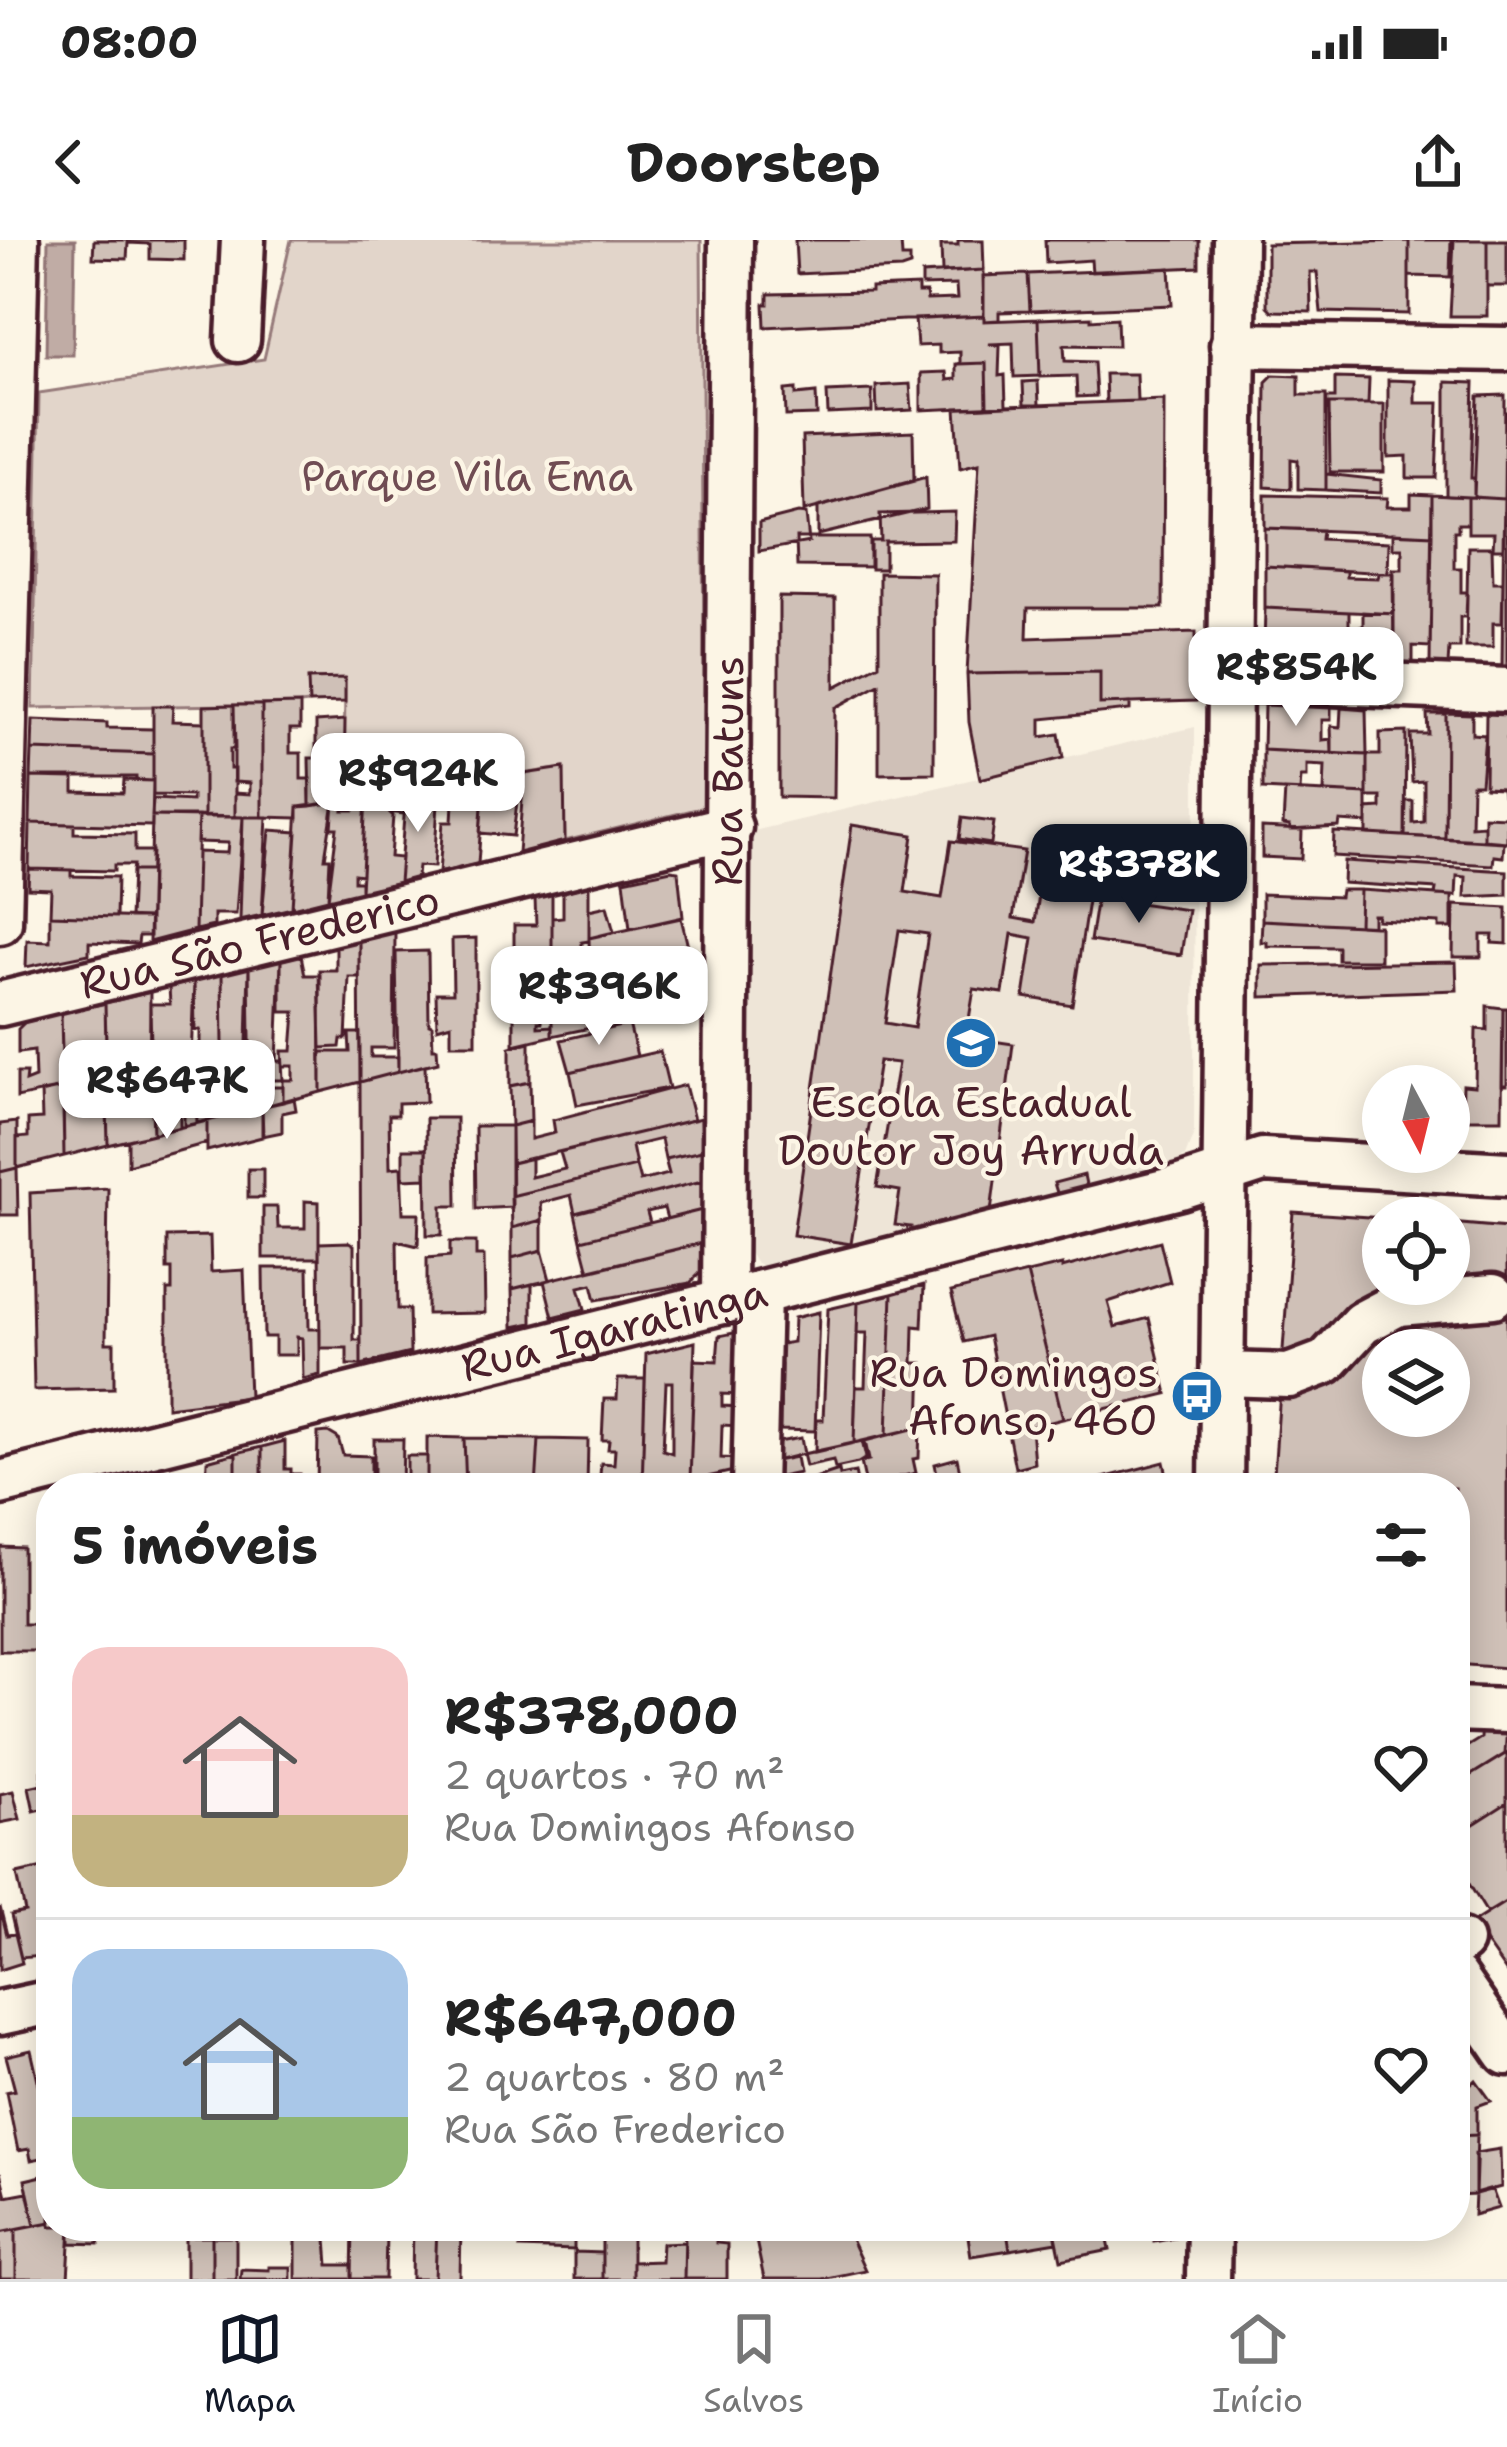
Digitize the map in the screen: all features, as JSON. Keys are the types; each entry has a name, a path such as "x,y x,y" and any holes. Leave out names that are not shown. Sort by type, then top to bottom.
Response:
{"street":[{"path":"0,922 17,240"},
{"path":"238,340 243,240"},
{"name":"Rua Batuns","path":"731,240 730,827 742,1298 753,1473"},
{"path":"1221,1473 1235,240"},
{"path":"1232,345 1507,349"},
{"path":"1228,679 1507,690"},
{"name":"Rua São Frederico","path":"0,1004 730,827"},
{"name":"Rua Igaratinga","path":"40,1473 1180,1187 1263,1160 1507,1174"},
{"path":"1222,1374 1289,1376 1326,1362 1362,1323 1399,1304 1493,1296"},
{"name":"Rua Igaratinga","path":"0,1483 36,1474"},
{"path":"1470,1710 1507,1711"},
{"path":"1470,1981 1507,2054"},
{"path":"0,2013 36,2005"},
{"path":"1208,2279 1209,2241"}],"shaded area":[{"path":"48,240 75,240 73,355 46,355"},
{"name":"Escola Estadual Doutor Joy Arruda","path":"1195,727 1194,1133 1185,1156 1170,1167 1087,1189 764,1267 754,1261 746,1247 749,832"}],"green space":[{"name":"Parque Vila Ema","path":"291,240 701,240 705,807 565,841 563,768 344,800 345,679 309,679 309,703 300,704 33,708 39,393 264,359"}],"building":[{"path":"94,240 184,240 184,260 150,259 150,244 128,243 127,259 93,258"},
{"path":"795,240 921,241 901,242 902,257 910,257 910,266 901,269 797,274"},
{"path":"958,240 983,240 984,270 942,272 941,245 958,245"},
{"path":"1045,240 1199,240 1199,267 1092,272 1091,260 1046,263"},
{"path":"1409,240 1451,240 1450,277 1409,276"},
{"path":"1454,240 1487,240 1487,316 1450,316"},
{"path":"1487,240 1507,240 1507,286 1487,286"},
{"path":"1409,241 1409,314 1321,312 1317,272 1310,272 1311,312 1272,311 1267,306 1267,244"},
{"path":"1170,268 1172,305 1030,311 1028,274"},
{"path":"984,270 984,316 765,327 768,294 918,286 918,293 926,293 927,300 957,299 956,285 922,286 922,274"},
{"path":"1028,274 1030,311 999,312 999,320 984,321 983,276"},
{"path":"984,316 984,321 1038,319 1040,376 1014,377 1013,343 989,344 1000,346 999,376 1005,375 1006,406 987,407 986,363 960,364 960,352 939,353 939,345 917,346 915,319"},
{"path":"1117,318 1118,346 1064,345 1065,361 1094,362 1096,396 1077,397 1076,376 1040,377 1038,319"},
{"path":"986,363 987,407 921,410 921,373 946,372 947,380 956,379 956,364"},
{"path":"1105,374 1136,374 1137,401 1106,402"},
{"path":"1273,375 1299,376 1299,395 1326,395 1326,490 1298,489 1298,460 1291,459 1291,489 1265,487 1266,382"},
{"path":"1335,378 1369,379 1368,404 1329,404 1326,412 1327,398 1335,398"},
{"path":"1388,380 1415,381 1415,403 1439,403 1436,478 1407,478 1407,456 1388,457"},
{"path":"1038,381 1039,405 1024,405 1023,382"},
{"path":"1446,382 1474,383 1474,497 1446,496"},
{"path":"910,384 912,410 877,412 876,386"},
{"path":"796,389 796,395 816,393 817,415 786,416 785,390"},
{"path":"872,390 872,412 828,414 827,392"},
{"path":"1505,395 1504,499 1474,497 1478,396"},
{"path":"1164,400 1163,608 1028,608 1027,638 1196,632 1196,701 1100,704 1100,672 967,674 979,463 960,468 956,408"},
{"path":"1329,404 1384,404 1384,472 1330,472"},
{"path":"1505,412 1507,668 1502,668"},
{"path":"913,432 914,481 804,511 802,437"},
{"path":"1326,474 1381,480 1381,493 1326,490"},
{"path":"926,477 927,509 818,535 818,507"},
{"path":"1411,494 1432,495 1432,535 1265,528 1265,495 1388,498 1387,507 1411,507"},
{"path":"1432,495 1468,497 1468,524 1458,524 1454,531 1454,568 1461,568 1461,592 1467,592 1466,617 1460,617 1460,648 1449,648 1448,666 1430,665"},
{"path":"1468,497 1504,499 1503,549 1493,549 1494,533 1468,533"},
{"path":"955,512 954,541 885,542 885,569 871,569 871,541 881,541 880,514"},
{"path":"806,514 809,542 759,551 759,523"},
{"path":"1265,528 1322,530 1321,539 1389,542 1388,573 1265,566"},
{"path":"1393,533 1432,535 1430,647 1413,646 1413,665 1394,664 1393,569 1402,569 1402,548 1393,548"},
{"path":"796,538 870,538 870,567 797,566"},
{"path":"1468,547 1492,547 1493,582 1503,582 1502,623 1493,623 1493,647 1466,647"},
{"path":"1265,566 1346,571 1346,577 1378,578 1379,573 1394,573 1394,614 1265,608"},
{"path":"879,573 935,574 934,773 879,774 879,684 835,708 834,798 779,797 779,597 835,598 835,687 879,664"},
{"path":"1265,608 1349,612 1349,627 1363,627 1363,612 1394,614 1394,664 1369,662 1368,630 1363,630 1362,654 1325,652 1326,641 1312,640 1309,633 1308,648 1319,648 1318,660 1274,658 1264,648"},
{"path":"1100,672 1100,704 1130,703 1130,710 1041,719 1041,737 1059,734 1063,758 980,779 969,722 967,674"},
{"path":"345,678 345,702 309,703 308,679"},
{"path":"300,704 300,729 290,729 290,753 301,753 301,779 310,779 310,806 298,807 298,818 262,817 262,705"},
{"path":"234,705 262,705 262,817 235,817 235,793 250,794 250,783 234,782"},
{"path":"234,705 235,749 230,749 230,769 235,769 235,817 204,817 204,706"},
{"path":"1264,705 1331,708 1331,720 1322,720 1322,740 1332,739 1332,754 1263,750"},
{"path":"153,706 173,706 172,721 204,722 204,817 152,816 153,799 192,801 192,796 153,795"},
{"path":"1341,708 1366,710 1367,755 1332,754 1331,726 1340,727"},
{"path":"1446,713 1472,714 1472,734 1485,735 1481,784 1472,784 1471,826 1484,825 1484,840 1445,838"},
{"path":"1427,714 1446,714 1445,838 1405,836 1406,801 1413,801 1413,823 1424,822 1424,781 1412,782 1410,734 1428,734"},
{"path":"1486,714 1507,715 1507,795 1502,788 1485,787"},
{"path":"33,720 153,729 153,754 32,750"},
{"path":"345,720 344,786 330,788 331,803 310,806 309,758 316,758 316,722"},
{"path":"1406,732 1405,836 1367,834 1367,809 1381,808 1381,797 1367,797 1367,755 1380,755 1380,733"},
{"path":"32,750 153,754 153,781 31,777"},
{"path":"1263,750 1367,755 1367,794 1324,792 1325,766 1307,765 1300,791 1263,789"},
{"path":"564,768 565,841 518,853 524,774"},
{"path":"31,777 74,778 74,792 123,793 124,780 153,781 152,826 30,823"},
{"path":"502,777 503,792 518,793 513,836 480,833 484,779"},
{"path":"484,779 478,864 439,873 443,822 452,822 453,802 444,802 445,785"},
{"path":"423,789 422,801 438,803 434,867 418,866 417,877 399,882 406,791"},
{"path":"1285,790 1367,794 1367,823 1340,821 1339,827 1290,830 1283,825"},
{"path":"406,791 404,814 389,812 393,816 390,857 401,858 399,882 361,891 366,797"},
{"path":"366,797 362,875 354,874 354,881 361,881 361,891 328,899 337,828 332,828 334,802 344,800 343,810 354,810 354,799"},
{"path":"334,802 325,858 330,858 328,899 292,908 298,807"},
{"path":"152,816 198,816 195,930 149,942"},
{"path":"198,816 243,817 236,914 214,914 214,926 195,930 197,852 227,853 228,843 197,842"},
{"path":"1484,816 1507,817 1507,842 1484,840"},
{"path":"243,817 267,817 262,915 240,920"},
{"path":"962,818 994,822 991,844 959,839"},
{"path":"30,823 74,824 74,833 135,834 135,851 152,851 151,871 132,871 133,865 114,865 114,871 29,869"},
{"path":"852,825 913,835 905,892 942,898 951,841 1024,851 1013,918 1035,922 1045,855 1094,862 1072,1005 1024,997 1033,938 1012,934 1003,993 974,989 966,1037 1013,1044 991,1212 911,1231 911,1227 895,1225 900,1191 877,1187 898,1063 879,1061 851,1244 793,1235","holes":["899,930 928,934 914,1028 885,1023"]},
{"path":"1262,828 1302,830 1301,859 1262,857"},
{"path":"270,830 297,832 292,908 262,915"},
{"path":"1334,832 1504,842 1503,857 1494,856 1493,865 1333,856"},
{"path":"1344,861 1507,871 1507,895 1465,897 1466,877 1457,876 1456,896 1435,895 1436,889 1343,883"},
{"path":"29,869 117,877 116,917 50,915 51,889 28,888"},
{"path":"132,871 151,871 150,918 130,918"},
{"path":"678,871 683,917 630,929 624,880"},
{"path":"589,885 589,941 582,942 582,1006 590,1006 590,1028 552,1036 552,918 563,917 563,892"},
{"path":"1341,890 1360,890 1359,925 1262,920 1262,894 1340,897"},
{"path":"1360,890 1452,896 1452,928 1377,920 1378,915 1373,915 1373,926 1359,925"},
{"path":"552,894 552,960 541,960 542,1022 538,1027 552,1026 552,1036 514,1045 514,925 536,925 535,898"},
{"path":"1097,897 1188,910 1181,955 1090,941"},
{"path":"1454,905 1507,908 1507,944 1492,943 1493,935 1481,935 1481,957 1453,957"},
{"path":"607,906 614,932 589,938 589,910"},
{"path":"50,915 150,918 150,936 139,936 138,944 89,942 89,954 26,967 27,940 50,941"},
{"path":"681,918 691,959 590,982 589,938"},
{"path":"1262,920 1380,926 1380,960 1338,960 1338,947 1267,946 1261,942"},
{"path":"395,932 394,1048 371,1048 371,1057 398,1057 398,1072 360,1082 359,941"},
{"path":"476,938 476,1044 451,1044 451,1024 437,1028 436,993 453,993 452,939"},
{"path":"359,941 359,977 349,977 346,1039 341,1039 340,1047 321,1048 319,970 336,970 336,946"},
{"path":"428,951 429,1024 438,1062 398,1072 396,952"},
{"path":"301,955 305,975 320,975 321,1092 283,1102 283,1080 293,1080 293,1066 283,1066 282,1051 292,1051 295,1012 281,1012 281,960"},
{"path":"281,960 277,1061 282,1061 283,1080 268,1080 268,1087 283,1087 283,1102 251,1109 249,967"},
{"path":"1456,962 1457,990 1261,997 1261,965"},
{"path":"249,967 246,1082 250,1081 251,1109 224,1116 222,974"},
{"path":"222,974 224,1116 197,1123 196,1098 209,1098 209,1093 200,1094 194,981"},
{"path":"612,977 615,990 641,984 648,1015 590,1028 590,982"},
{"path":"194,981 191,1060 180,1060 180,1127 153,1134 150,1004 170,1004 169,987"},
{"path":"150,992 149,1106 121,1106 121,1111 152,1111 153,1134 108,1145 105,1003"},
{"path":"105,1003 107,1079 89,1079 90,1110 107,1109 108,1145 64,1156 61,1013"},
{"path":"1487,1006 1503,1008 1502,1119 1470,1119 1476,1029 1487,1030"},
{"path":"1503,1008 1507,1008 1507,1085 1502,1085"},
{"path":"61,1013 63,1088 17,1098 17,1073 26,1073 25,1082 35,1078 34,1051 18,1053 18,1029 25,1022"},
{"path":"629,1024 637,1056 570,1072 561,1040"},
{"path":"349,1033 360,1033 360,1082 321,1092 321,1052 350,1052"},
{"path":"530,1042 530,1082 510,1086 510,1047"},
{"path":"660,1051 669,1088 577,1105 570,1072"},
{"path":"425,1065 426,1102 398,1103 398,1115 389,1115 390,1168 401,1167 403,1213 419,1213 418,1246 397,1241 398,1309 409,1309 410,1353 361,1365 360,1082"},
{"path":"184,1074 196,1074 197,1123 184,1126"},
{"path":"530,1082 531,1121 511,1126 510,1086"},
{"path":"685,1085 694,1120 511,1163 511,1126 531,1121 531,1139 555,1133 553,1120"},
{"path":"63,1088 64,1156 17,1168 17,1138 28,1137 28,1120 42,1119 41,1092"},
{"path":"294,1098 296,1110 282,1113 282,1132 263,1136 262,1107"},
{"path":"262,1107 262,1137 207,1151 207,1121"},
{"path":"426,1118 456,1118 457,1206 442,1206 442,1235 427,1235"},
{"path":"701,1118 702,1151 665,1159 661,1139 632,1146 636,1166 511,1196 511,1163 531,1158 531,1177 565,1169 560,1152"},
{"path":"207,1121 207,1143 128,1165 128,1140"},
{"path":"17,1122 17,1168 0,1172 0,1124"},
{"path":"475,1126 511,1126 512,1207 476,1209"},
{"path":"403,1149 426,1149 426,1178 403,1179"},
{"path":"702,1151 702,1181 575,1213 571,1195 541,1203 542,1220 512,1228 511,1196 636,1166 640,1181 669,1174 665,1159"},
{"path":"17,1168 18,1215 0,1215 0,1172"},
{"path":"248,1169 263,1169 263,1198 248,1198"},
{"path":"1084,1175 1087,1189 1058,1196 1054,1183"},
{"path":"702,1181 702,1210 667,1219 664,1208 647,1212 650,1223 581,1240 575,1213"},
{"path":"108,1188 106,1343 114,1343 114,1388 34,1390 30,1193"},
{"path":"305,1201 319,1202 319,1258 263,1258 263,1207 277,1207 278,1228 305,1228"},
{"path":"702,1210 702,1243 589,1271 581,1240"},
{"path":"1293,1212 1362,1217 1362,1305 1470,1305 1470,1225 1507,1228 1507,1668 1470,1665 1470,1473 1274,1473"},
{"path":"542,1220 542,1250 512,1258 512,1228"},
{"path":"210,1236 211,1272 244,1270 249,1397 167,1407 167,1290 172,1290 172,1269 167,1269 167,1237"},
{"path":"1160,1241 1170,1282 1108,1302 1115,1327 1149,1318 1167,1394 1063,1419 1027,1273"},
{"path":"450,1242 476,1242 476,1256 484,1256 485,1313 427,1314 427,1258 450,1256"},
{"path":"319,1243 354,1245 354,1340 361,1340 361,1365 347,1365 347,1348 320,1348"},
{"path":"702,1243 702,1271 690,1283 596,1300 592,1284 579,1287 585,1309 553,1317 544,1281"},
{"path":"542,1250 550,1280 512,1289 512,1258"},
{"path":"263,1268 308,1268 309,1329 320,1329 320,1375 303,1379 302,1338 297,1337 297,1355 275,1355 275,1337 264,1337"},
{"path":"1027,1273 1063,1419 1031,1427 1034,1463 1015,1468 989,1336 964,1342 951,1292"},
{"path":"532,1284 532,1323 513,1327 512,1289"},
{"path":"924,1285 922,1327 914,1326 913,1363 922,1363 920,1427 887,1435 892,1294"},
{"path":"892,1294 887,1435 854,1443 856,1387 865,1387 867,1333 857,1333 858,1302"},
{"path":"858,1302 854,1443 815,1452 816,1420 823,1420 828,1309"},
{"path":"819,1312 815,1431 780,1430 781,1365 774,1364 775,1345 793,1342 794,1318"},
{"path":"743,1331 741,1395 722,1394 722,1406 741,1407 739,1426 722,1425 721,1458 738,1459 738,1470 690,1473 694,1360 717,1361 719,1336"},
{"path":"695,1342 690,1473 642,1473 646,1354","holes":["666,1382 672,1382 672,1453 663,1450"]},
{"path":"618,1379 645,1379 642,1473 600,1473 601,1463 614,1464 615,1449 608,1449 609,1440 602,1440 604,1399 617,1399"},
{"path":"920,1427 919,1458 913,1459 916,1473 863,1473 861,1462 869,1460 865,1441"},
{"path":"318,1433 338,1438 343,1455 371,1456 371,1473 317,1473"},
{"path":"427,1437 464,1438 465,1473 427,1473"},
{"path":"464,1438 539,1439 537,1473 465,1473"},
{"path":"801,1438 804,1454 771,1462 772,1443"},
{"path":"374,1439 403,1439 402,1473 374,1473"},
{"path":"539,1439 588,1440 587,1473 537,1473"},
{"path":"285,1441 285,1469 291,1473 262,1473 262,1447"},
{"path":"862,1441 866,1458 858,1463 835,1468 833,1460 806,1466 803,1454"},
{"path":"262,1447 262,1473 236,1473 236,1453"},
{"path":"236,1453 236,1473 207,1473 207,1461"},
{"path":"407,1456 427,1456 427,1473 407,1473"},
{"path":"796,1457 799,1473 771,1473 771,1462"},
{"path":"957,1458 960,1473 937,1473 935,1464"},
{"path":"1164,1462 1167,1473 1122,1473"},
{"path":"0,1547 23,1548 23,1624 36,1624 36,1651 0,1651"},
{"path":"1482,1724 1507,1726 1505,1754 1470,1776 1470,1745 1481,1738"},
{"path":"1507,1753 1507,1803 1470,1826 1470,1776"},
{"path":"36,1785 36,1811 34,1811 29,1787"},
{"path":"13,1791 20,1819 0,1823 0,1794"},
{"path":"1507,1803 1507,1901 1487,1913 1470,1885 1470,1826"},
{"path":"36,1870 36,1956 21,1958 11,1915 25,1912 17,1874"},
{"path":"1507,1901 1507,1973 1472,1923"},
{"path":"0,1907 7,1935 15,1934 22,1963 0,1970"},
{"path":"31,2050 36,2072 36,2159 31,2160 29,2149 18,2151 6,2092 15,2090 6,2056"},
{"path":"1476,2080 1491,2101 1477,2106 1477,2135 1470,2135 1470,2085"},
{"path":"1470,2135 1477,2135 1475,2195 1470,2195"},
{"path":"1500,2149 1501,2187 1475,2194 1475,2153"},
{"path":"0,2172 6,2196 27,2192 35,2225 0,2232"},
{"path":"36,2177 36,2225 35,2225 25,2180"},
{"path":"1492,2189 1499,2208 1474,2215 1475,2194"},
{"path":"36,2225 36,2241 70,2241 68,2279 16,2279 16,2229"},
{"path":"16,2229 16,2279 0,2279 0,2232"},
{"path":"186,2241 212,2241 212,2279 186,2279"},
{"path":"212,2241 236,2241 236,2279 212,2279"},
{"path":"296,2241 327,2241 329,2265 352,2265 352,2279 296,2279"},
{"path":"353,2241 386,2241 385,2279 352,2279"},
{"path":"413,2241 436,2241 435,2279 412,2279"},
{"path":"436,2241 461,2241 460,2279 435,2279"},
{"path":"520,2241 574,2241 574,2250 520,2248"},
{"path":"602,2241 632,2241 632,2279 602,2279"},
{"path":"685,2241 727,2244 727,2279 684,2279"},
{"path":"756,2241 852,2241 865,2270 822,2279 764,2279"},
{"path":"969,2241 1008,2241 1010,2250 971,2256"},
{"path":"1008,2241 1057,2242 1010,2250"},
{"path":"1057,2241 1108,2241 1110,2250 1061,2260"},
{"path":"685,2242 684,2279 632,2279 632,2262 661,2261 662,2243"},
{"path":"574,2252 602,2253 602,2279 574,2279"},
{"path":"291,2267 291,2279 240,2279 241,2269"}],"place":[{"name":"Escola Estadual Doutor Joy Arruda","path":"971,1043"},
{"name":"Rua Domingos Afonso, 460","path":"1197,1396"}]}
